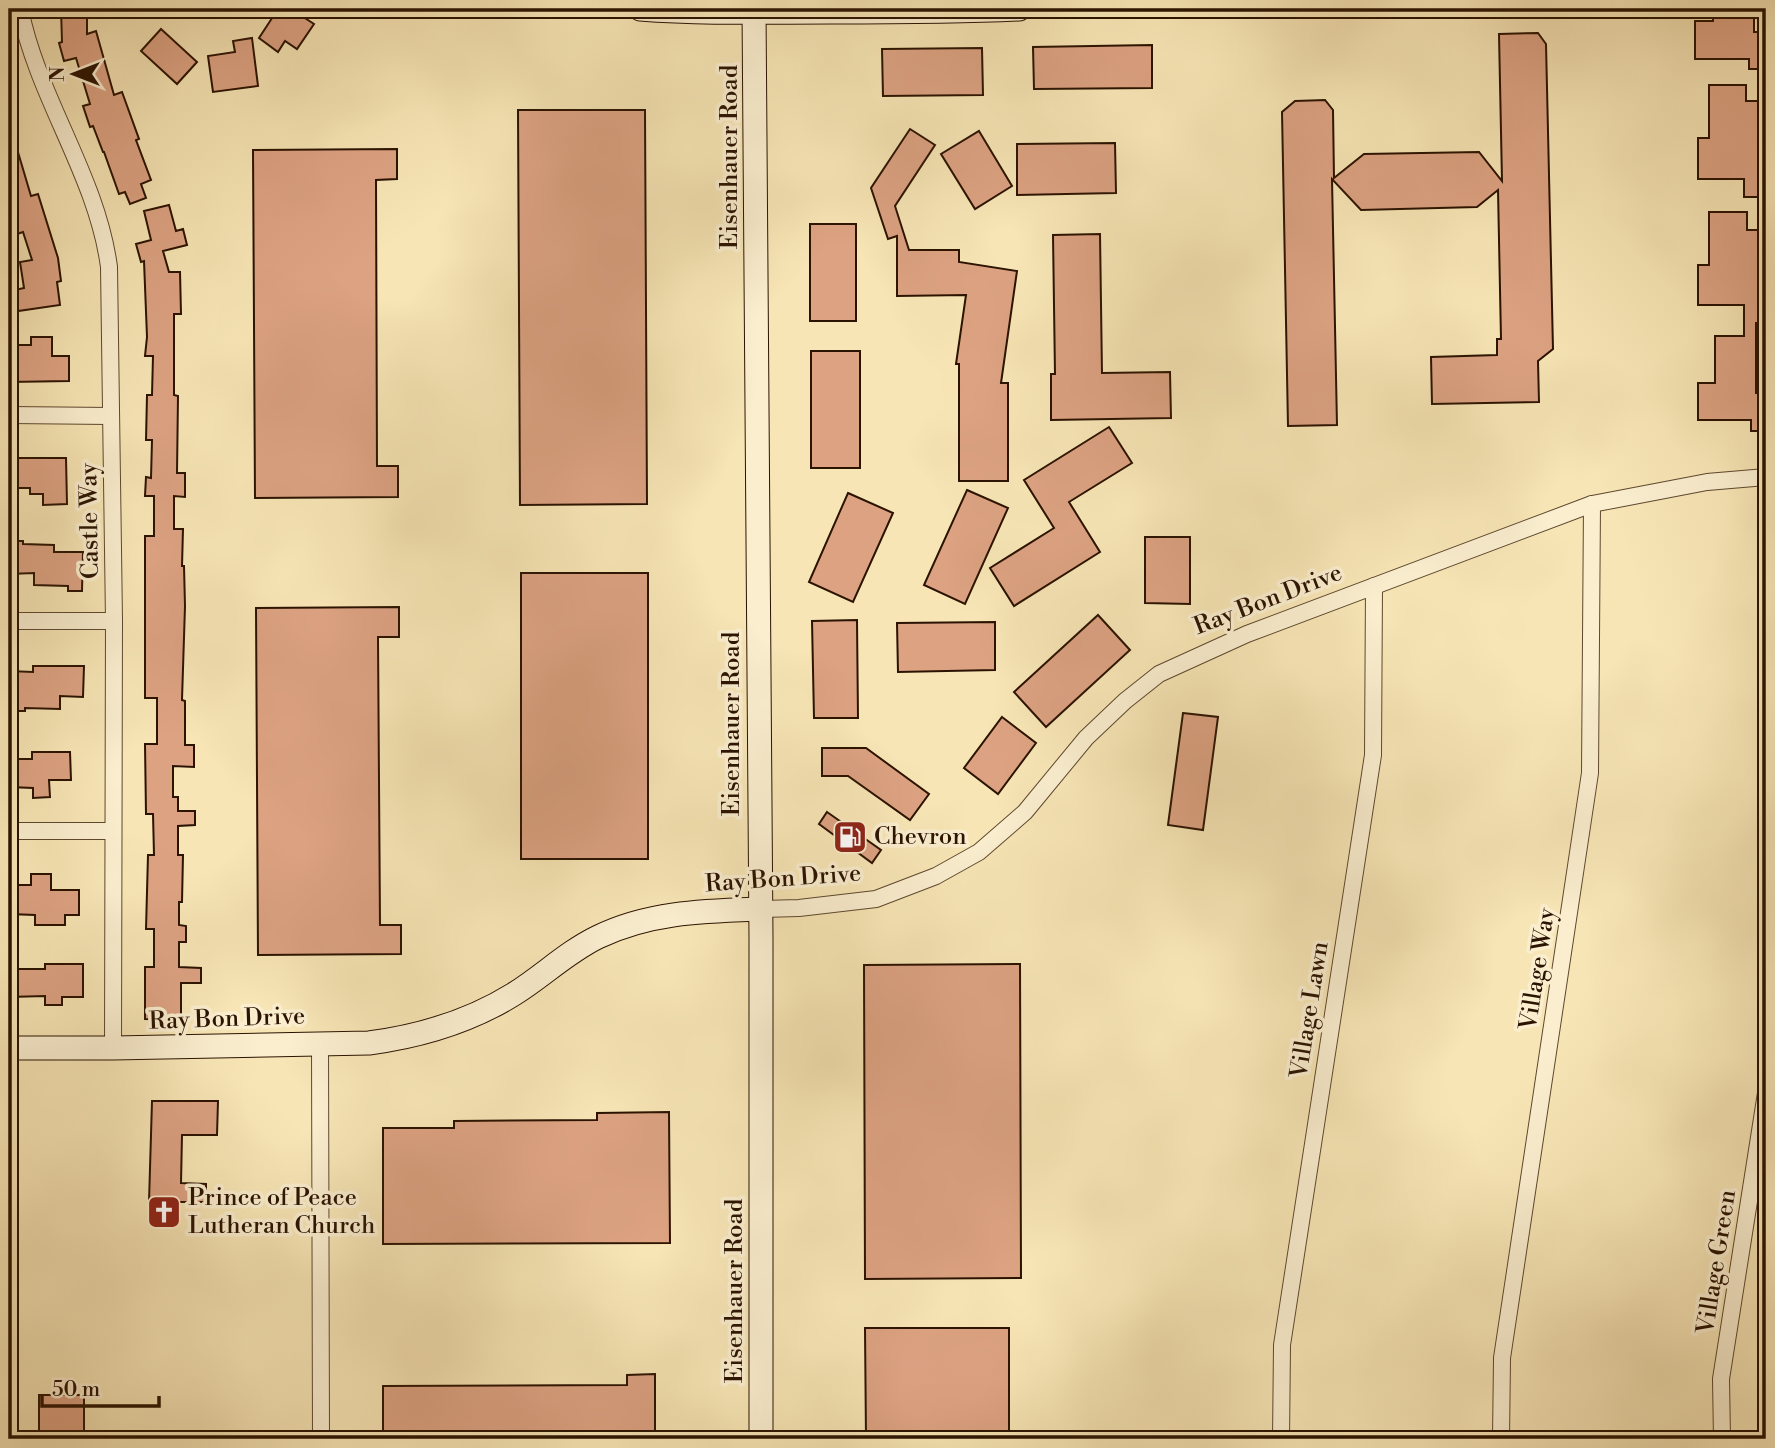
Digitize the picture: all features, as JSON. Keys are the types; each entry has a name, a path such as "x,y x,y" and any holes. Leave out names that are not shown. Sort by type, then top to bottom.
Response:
{"main road":[{"path":"640,9 682,12 950,13 1019,9"},
{"name":"Eisenhauer Road","path":"754,11 761,1439"},
{"name":"Ray Bon Drive","path":"9,1048 113,1048 400,1039 461,1022 516,992 575,950 626,926 681,913 760,909"}],"street":[{"name":"Castle Way","path":"20,9 33,58 102,224 109,267 114,621 113,1048"},
{"path":"9,415 111,416"},
{"name":"Ray Bon Drive","path":"760,909 799,908 876,899 936,876 979,852 1025,812 1086,738 1125,701 1159,674 1247,634 1592,504 1707,482 1766,477"},
{"name":"Village Way","path":"1500,1439 1502,1359 1590,774 1592,504"},
{"name":"Village Lawn","path":"1281,1439 1282,1345 1373,755 1374,586"},
{"path":"9,621 114,621"},
{"path":"9,831 113,831"},
{"path":"320,1043 321,1439"},
{"name":"Village Green","path":"1722,1439 1721,1379 1766,1093"}],"building":[{"path":"61,9 87,9 87,34 96,31 114,95 122,92 139,139 136,140 151,180 141,184 146,198 130,204 125,192 119,194 83,106 90,104 76,58 64,61 59,43 62,42"},
{"path":"278,9 291,9 314,24 297,49 285,41 278,52 259,38"},
{"path":"1713,9 1754,9 1754,32 1766,32 1766,69 1749,69 1749,59 1695,59 1695,21 1713,21"},
{"path":"161,29 197,62 177,84 141,51"},
{"path":"1538,33 1546,44 1553,349 1538,361 1539,402 1432,404 1431,357 1497,355 1497,339 1501,339 1498,190 1477,207 1361,210 1332,179 1337,425 1288,426 1282,112 1295,101 1325,100 1333,110 1334,178 1364,154 1479,152 1502,181 1499,34"},
{"path":"252,38 258,86 213,92 208,56 235,52 233,41"},
{"path":"1152,45 1152,88 1034,89 1033,47"},
{"path":"982,48 983,95 883,96 882,49"},
{"path":"1709,85 1746,85 1746,101 1766,101 1766,197 1744,197 1744,179 1698,179 1698,138 1709,138"},
{"path":"518,110 645,110 647,504 520,505"},
{"path":"910,129 935,145 895,206 909,250 959,250 959,262 1017,271 1001,383 1008,383 1008,481 959,481 959,364 956,364 966,295 897,296 897,236 888,239 871,188"},
{"path":"979,131 1012,186 975,209 941,154"},
{"path":"9,132 12,132 31,196 38,194 58,258 60,305 18,311 15,290 24,288 20,262 32,260 23,232 14,235 10,221 15,220 9,200"},
{"path":"1115,143 1116,193 1017,195 1017,144"},
{"path":"397,149 397,179 376,180 377,466 398,466 398,497 255,498 253,150"},
{"path":"169,205 176,231 183,229 187,245 163,251 169,272 180,272 181,314 174,314 174,395 178,396 177,473 185,473 185,497 174,496 174,529 183,529 185,606 182,700 185,701 185,745 194,745 194,767 173,766 173,797 178,797 178,811 195,811 195,825 178,826 178,855 183,855 179,925 186,926 186,942 179,942 179,967 201,968 201,983 181,983 181,1020 145,1019 145,967 154,967 154,929 146,929 148,855 154,855 153,814 146,814 145,744 157,744 157,698 145,698 145,536 154,536 154,496 145,496 146,477 151,478 152,440 146,440 147,395 152,395 153,356 145,356 147,337 144,261 141,262 136,244 151,240 144,211"},
{"path":"1709,212 1747,212 1747,230 1766,230 1766,323 1756,323 1756,393 1766,393 1766,431 1751,431 1751,420 1698,420 1698,383 1715,383 1715,336 1744,336 1744,305 1698,305 1698,265 1709,265"},
{"path":"810,224 856,224 856,321 810,321"},
{"path":"1100,234 1102,373 1170,372 1171,418 1051,420 1051,374 1055,374 1053,235"},
{"path":"31,337 52,337 52,356 69,356 69,381 9,382 9,345 31,345"},
{"path":"811,351 860,351 860,468 811,468"},
{"path":"1109,427 1132,463 1069,502 1100,552 1014,606 990,568 1054,528 1024,480"},
{"path":"9,458 66,458 67,504 43,505 43,494 30,494 30,488 9,488"},
{"path":"967,490 1008,508 965,604 924,585"},
{"path":"848,493 893,513 853,602 809,582"},
{"path":"1145,537 1190,537 1190,604 1145,603"},
{"path":"9,541 54,545 54,552 83,552 82,591 68,591 68,586 34,585 34,573 9,574"},
{"path":"521,573 648,573 648,859 521,859"},
{"path":"399,607 399,637 378,637 380,925 401,925 401,954 258,955 256,608"},
{"path":"1098,615 1130,650 1046,727 1014,692"},
{"path":"857,620 858,718 814,718 812,621"},
{"path":"995,622 995,670 898,672 897,623"},
{"path":"33,666 84,666 83,697 60,696 60,709 25,708 25,711 9,711 9,671 33,672"},
{"path":"1183,713 1218,717 1203,830 1168,825"},
{"path":"1002,717 1036,743 998,794 964,768"},
{"path":"822,748 866,748 929,794 910,820 848,776 822,776"},
{"path":"32,752 70,752 71,780 49,780 50,797 33,798 33,788 9,787 9,759 32,759"},
{"name":"Chevron","path":"827,812 881,850 872,863 819,824"},
{"path":"31,874 51,874 51,890 79,890 79,915 65,915 65,925 35,925 35,915 9,914 9,885 31,885"},
{"path":"45,964 83,964 83,997 62,997 62,1005 45,1005 45,996 9,997 9,969 45,969"},
{"path":"1020,964 1021,1278 865,1279 864,965"},
{"path":"152,1101 218,1101 217,1135 182,1135 181,1183 206,1184 206,1202 149,1202"},
{"path":"669,1112 670,1243 383,1244 383,1128 454,1128 454,1121 597,1120 597,1113"},
{"path":"865,1328 1009,1328 1009,1439 866,1439"},
{"path":"655,1374 655,1439 383,1439 383,1386 627,1385 627,1375"},
{"path":"39,1395 84,1395 84,1439 39,1439"}],"place":[{"name":"Chevron","path":"850,837"},
{"name":"Prince of Peace Lutheran Church","path":"164,1212"}]}
